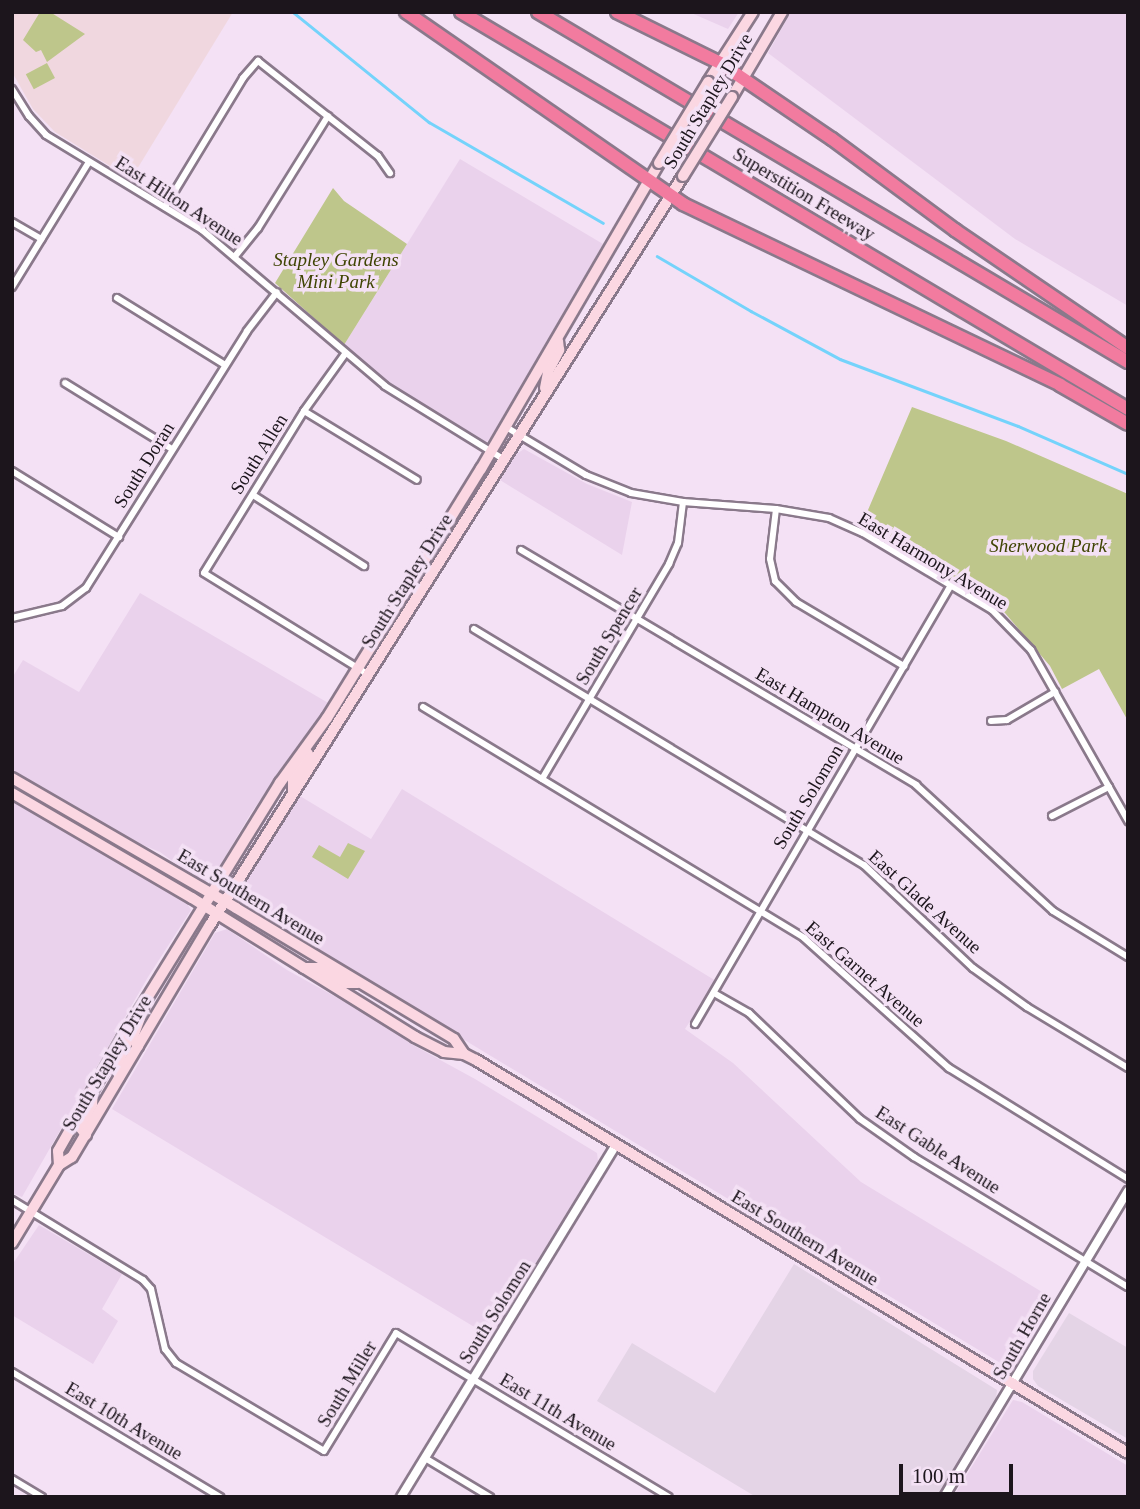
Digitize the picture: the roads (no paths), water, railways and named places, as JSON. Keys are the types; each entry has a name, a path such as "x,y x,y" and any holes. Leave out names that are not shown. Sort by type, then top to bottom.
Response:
{"highway":[{"path":"406,12 671,197 1060,386 1128,424"},
{"name":"Superstition Freeway","path":"460,12 1128,409"},
{"name":"Superstition Freeway","path":"538,12 1128,362"},
{"path":"617,12 720,63 743,78 832,139 955,230 1128,348"}],"main road":[{"name":"South Stapley Drive","path":"59,1165 58,1151 123,1037 280,783 358,668 491,452 659,163 753,12"},
{"name":"South Stapley Drive","path":"12,1244 59,1165 72,1157 86,1135 217,915 517,435 671,197 782,12"},
{"path":"572,349 567,339 583,310 581,300"},
{"path":"545,392 548,372 559,350 558,340"},
{"path":"293,793 293,779 308,754 304,750"},
{"name":"East Southern Avenue","path":"12,779 226,902 454,1039 464,1054"},
{"name":"East Southern Avenue","path":"12,793 444,1052 464,1054 1128,1453"},
{"path":"28,802 70,817 76,814"},
{"path":"304,968 320,968 346,983 360,982"},
{"path":"351,997 360,991 404,1016 419,1018"},
{"path":"138,1046 133,1037 142,1020 143,1005"},
{"path":"119,1077 118,1063 127,1043 123,1037"},
{"path":"86,1135 80,1127 92,1104 93,1089"}],"street":[{"path":"165,207 243,78 258,61 378,156 390,173"},
{"name":"East Hilton Avenue","path":"12,89 29,116 47,135 165,207 236,255 345,354 385,386 503,459"},
{"path":"236,255 258,228 328,117"},
{"path":"12,286 89,162"},
{"path":"12,222 42,239"},
{"name":"South Doran","path":"12,618 49,610 72,600 92,579 225,365 277,292"},
{"path":"117,298 225,365"},
{"name":"South Allen","path":"345,354 304,411 204,573 358,668"},
{"path":"65,383 172,449"},
{"path":"304,411 417,480"},
{"name":"East Harmony Avenue","path":"506,427 560,462 631,493 683,502 776,509 829,518 859,531 951,585 1003,620 1031,650 1128,821"},
{"path":"12,471 119,537"},
{"path":"253,495 364,566"},
{"name":"South Spencer","path":"542,779 674,554 683,502"},
{"path":"776,509 770,559 775,581 796,602 904,666"},
{"name":"East Hampton Avenue","path":"521,550 916,785 1053,911 1128,957"},
{"name":"South Solomon","path":"695,1024 951,585"},
{"name":"East Glade Avenue","path":"474,629 864,865 973,968 1027,1007 1128,1068"},
{"path":"358,668 369,675"},
{"path":"991,721 1007,720 1055,692"},
{"name":"East Garnet Avenue","path":"423,707 804,938 949,1068 1128,1179"},
{"path":"1052,816 1109,787"},
{"name":"East Gable Avenue","path":"714,993 749,1013 860,1119 914,1157 1128,1287"},
{"name":"South Solomon","path":"401,1497 616,1145"},
{"name":"South Horne","path":"944,1497 1128,1191"},
{"path":"12,1200 32,1212"},
{"name":"South Miller","path":"32,1212 144,1280 151,1289 165,1349 176,1363 324,1451 396,1333"},
{"name":"East 11th Avenue","path":"396,1333 668,1497"},
{"name":"East 10th Avenue","path":"12,1373 220,1497"},
{"path":"425,1458 490,1497"},
{"path":"12,1479 42,1497"}],"waterway":[{"path":"293,12 429,122 603,223"},
{"path":"657,256 840,359 1018,426 1128,474"}],"park label":[{"name":"Stapley Gardens Mini Park","path":"336,271"},
{"name":"Sherwood Park","path":"1048,546"}]}
